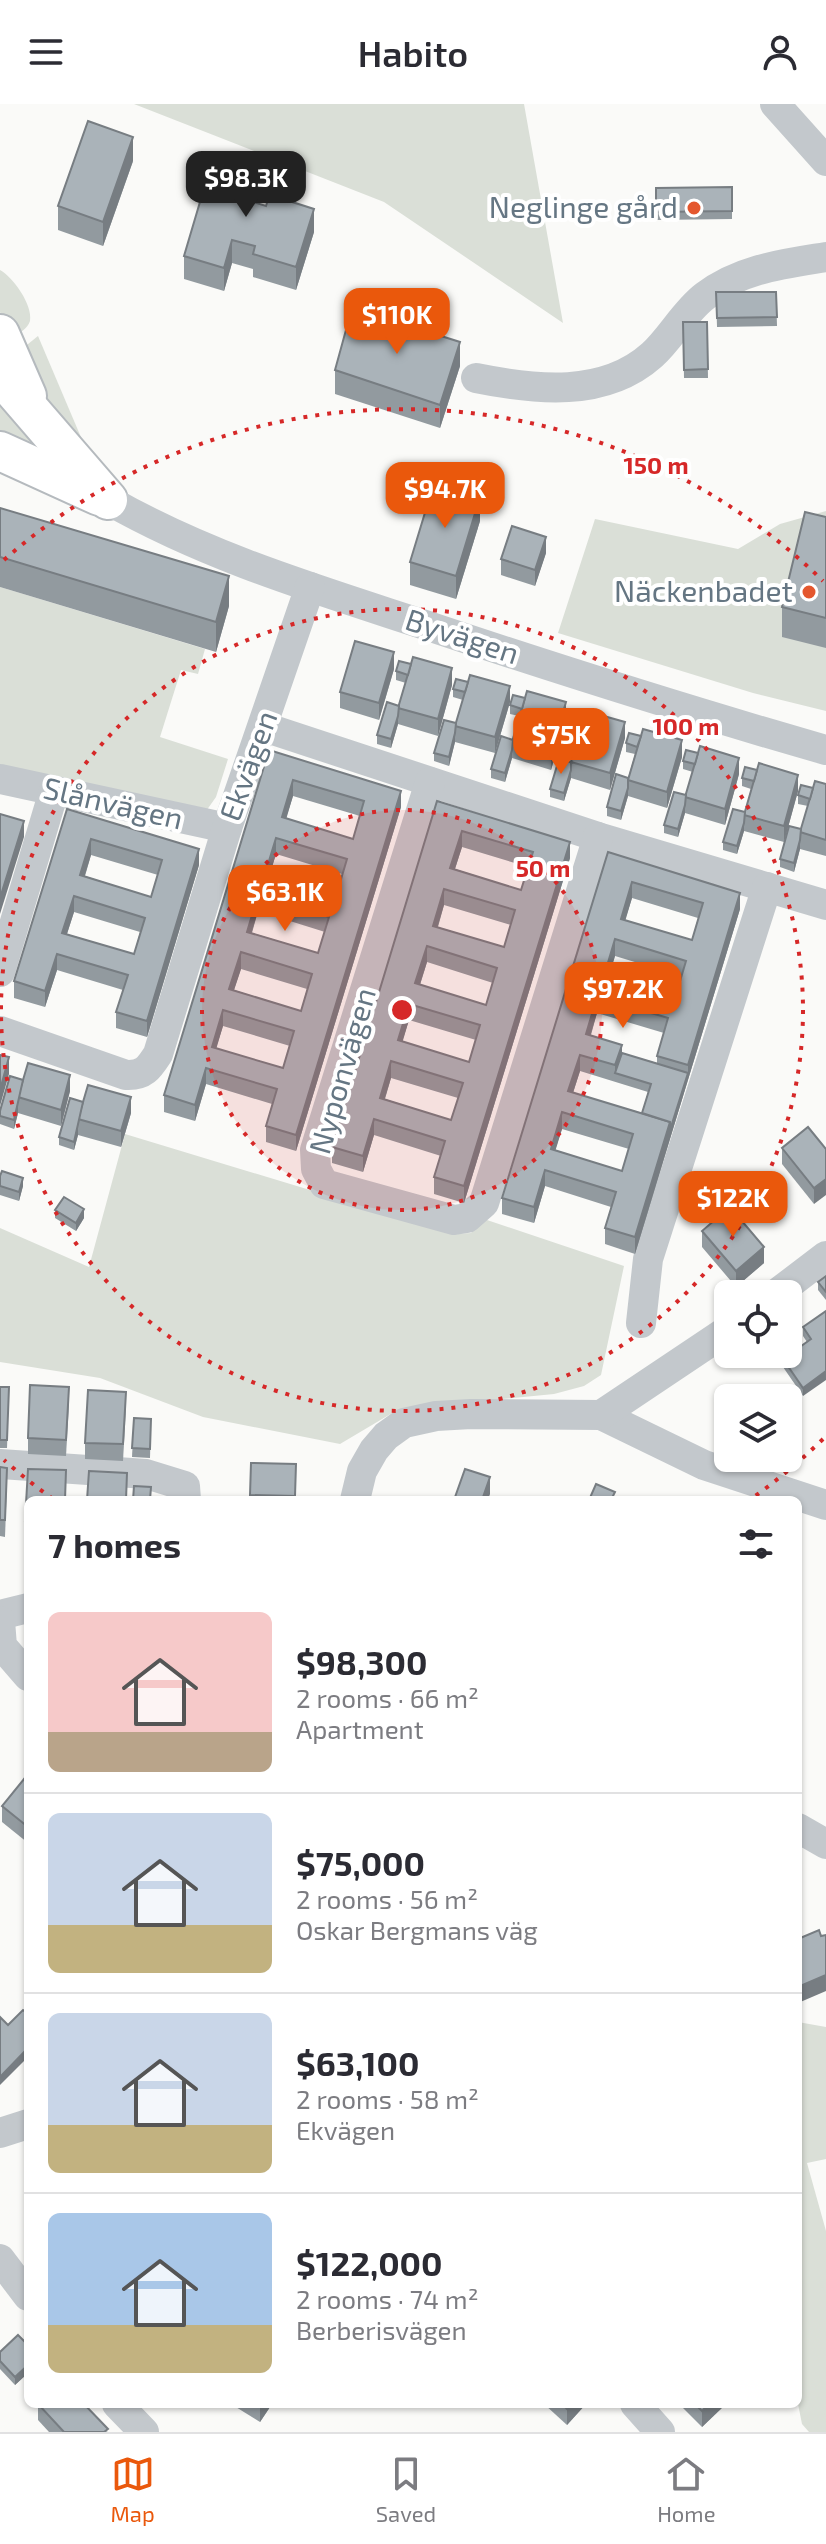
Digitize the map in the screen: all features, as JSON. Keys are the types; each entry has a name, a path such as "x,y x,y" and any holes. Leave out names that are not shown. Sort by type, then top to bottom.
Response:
{"main road":[{"path":"0,334 35,413"},
{"path":"0,375 108,500"},
{"path":"0,451 108,500"}],"street":[{"path":"775,104 826,161"},
{"path":"476,378 509,384 578,387 629,373 654,353 704,296 745,272 826,257"},
{"name":"Byvägen","path":"108,500 158,529 310,587 657,702 826,750"},
{"name":"Ekvägen","path":"0,1031 126,1075 138,1076 147,1070 158,1054 227,828 310,587"},
{"path":"264,727 598,837 826,905"},
{"name":"Slånvägen","path":"0,779 227,828"},
{"name":"Nyponvägen","path":"430,782 315,1150 316,1169 324,1184 454,1220 467,1218 484,1203 598,837"},
{"path":"0,972 54,791"},
{"path":"641,1323 648,1259 767,887"},
{"path":"794,1280 826,1256"},
{"path":"601,1415 714,1339"},
{"path":"356,1496 362,1471 374,1450 404,1423 436,1416 471,1414 601,1415 704,1465 799,1496"},
{"path":"0,1464 146,1474 185,1486 186,1496"},
{"path":"802,1497 826,1505"},
{"path":"0,1615 24,1609"},
{"path":"0,1621 2,1646 24,1671"},
{"path":"802,1830 826,1844"},
{"path":"0,2133 24,2125"},
{"path":"0,2259 24,2291"},
{"path":"121,2408 144,2432"},
{"path":"639,2408 660,2432"}],"shaded area":[{"path":"134,104 524,104 563,323 384,202"},
{"path":"0,270 21,292 30,315 27,326 10,339 0,312"},
{"path":"38,336 83,442 81,445 38,389 17,353"},
{"path":"0,392 56,463 0,438"},
{"path":"826,511 826,711 753,693 558,633 595,519 738,549 780,524"},
{"path":"0,587 205,649 198,674 181,670 160,737 228,759 216,797 204,814 0,767"},
{"path":"125,1134 455,1234 471,1233 484,1219 624,1266 601,1375 584,1386 554,1394 399,1409 340,1444 203,1417 100,1378 0,1362 0,1228 89,1267"},
{"path":"802,2023 826,2027 826,2159 807,2163 826,2231 826,2432 809,2432 802,2424 799,2408 802,2408"}],"building":[{"path":"88,121 133,137 103,222 58,206"},
{"path":"213,158 256,171 247,200 266,206 275,177 292,182 286,200 314,209 296,267 253,254 255,246 232,240 224,268 184,256"},
{"name":"Neglinge gård","path":"732,187 732,211 656,212 656,188"},
{"path":"716,292 776,292 777,317 717,318"},
{"path":"352,308 460,342 440,405 335,370"},
{"path":"683,322 707,322 708,369 684,370"},
{"path":"434,483 480,497 456,576 410,562"},
{"path":"0,508 229,576 216,622 0,557"},
{"name":"Näckenbadet","path":"805,512 826,517 826,618 782,607"},
{"path":"512,526 546,537 535,570 501,559"},
{"path":"355,641 394,652 379,703 340,692"},
{"path":"413,657 452,668 438,719 398,708"},
{"path":"399,661 411,664 408,675 396,671"},
{"path":"470,675 510,686 495,737 455,726"},
{"path":"456,679 468,682 465,692 453,689"},
{"path":"527,691 566,702 551,754 512,742"},
{"path":"513,695 525,698 522,709 510,705"},
{"path":"387,702 399,706 391,739 377,735"},
{"path":"586,711 625,722 610,773 571,762"},
{"path":"571,715 584,718 581,728 569,725"},
{"path":"444,720 456,723 449,757 434,753"},
{"path":"643,729 682,740 667,792 628,780"},
{"path":"629,733 641,736 637,747 626,743"},
{"path":"501,736 513,740 505,773 491,769"},
{"path":"700,746 739,758 725,809 685,797"},
{"path":"269,750 401,791 296,1135 266,1126 277,1089 206,1068 195,1105 164,1095","holes":["293,780 364,801 353,839 282,817","276,838 347,859 336,896 265,874","258,895 329,917 318,953 247,932","241,952 312,974 301,1011 229,989","223,1010 294,1031 283,1068 212,1047"]},
{"path":"686,750 698,753 695,764 683,761"},
{"path":"559,759 571,762 564,793 550,789"},
{"path":"759,763 798,775 784,826 744,815"},
{"path":"745,767 757,770 754,781 742,778"},
{"path":"616,774 628,778 621,811 607,807"},
{"path":"815,781 826,784 826,840 800,832"},
{"path":"801,785 813,788 810,799 798,795"},
{"path":"674,792 686,795 678,829 664,825"},
{"path":"437,801 570,842 464,1186 434,1177 445,1141 374,1119 363,1156 332,1147","holes":["462,831 533,852 521,890 450,868","444,889 515,910 504,947 433,926","427,946 497,968 486,1005 415,983","409,1004 480,1025 469,1062 398,1040","391,1061 463,1083 451,1120 380,1098"]},
{"path":"67,809 199,849 147,1021 116,1012 128,975 57,954 45,991 14,981","holes":["91,839 162,860 151,897 80,875","74,896 145,918 134,954 62,933"]},
{"path":"733,809 745,812 737,846 723,842"},
{"path":"0,814 24,821 0,898"},
{"path":"789,826 801,829 794,863 780,859"},
{"path":"608,852 740,893 688,1065 657,1056 668,1018 597,997 586,1034 622,1045 615,1065 580,1055 568,1091 670,1122 635,1237 605,1228 616,1192 545,1170 534,1207 502,1198","holes":["632,882 703,903 692,940 621,919","615,939 686,961 675,998 604,976","562,1112 633,1134 622,1171 551,1149"]},
{"path":"622,1053 688,1073 670,1130 670,1122 642,1113 651,1084 615,1073"},
{"path":"0,1055 9,1057 0,1090"},
{"path":"28,1063 70,1075 61,1110 18,1097"},
{"path":"10,1076 23,1080 14,1120 0,1116"},
{"path":"88,1085 131,1097 121,1131 78,1119"},
{"path":"70,1098 83,1102 74,1142 59,1137"},
{"path":"808,1127 826,1149 826,1179 814,1188 782,1148"},
{"path":"2,1171 23,1178 19,1192 0,1186"},
{"path":"706,1176 735,1205 721,1215 695,1188"},
{"path":"64,1197 84,1209 76,1223 55,1210"},
{"path":"730,1207 764,1247 736,1271 702,1231"},
{"path":"826,1276 826,1292 818,1282"},
{"path":"826,1311 826,1371 803,1388 789,1368 802,1368 802,1345 811,1339 803,1327"},
{"path":"30,1385 69,1387 66,1440 28,1438"},
{"path":"0,1387 9,1387 7,1440 0,1440"},
{"path":"88,1390 126,1392 123,1444 85,1443"},
{"path":"134,1418 151,1419 150,1449 132,1448"},
{"path":"251,1463 296,1464 295,1496 250,1495"},
{"path":"0,1467 7,1468 5,1520 0,1520"},
{"path":"28,1469 66,1470 65,1496 26,1496"},
{"path":"465,1469 490,1477 483,1496 455,1496"},
{"path":"89,1471 127,1473 126,1496 87,1496"},
{"path":"596,1484 615,1492 613,1496 591,1496"},
{"path":"134,1486 151,1487 150,1496 133,1496"},
{"path":"24,1779 24,1824 2,1806"},
{"path":"819,1930 821,1936 826,1935 826,1975 802,1985 802,1937"},
{"path":"24,2011 24,2052 0,2077 0,2017 8,2025"},
{"path":"18,2335 24,2341 24,2369 15,2377 0,2361 0,2352"},
{"path":"42,2408 88,2408 108,2429 104,2432 64,2432"}],"place":[{"name":"Neglinge gård","path":"694,208"},
{"name":"Näckenbadet","path":"809,592"}]}
